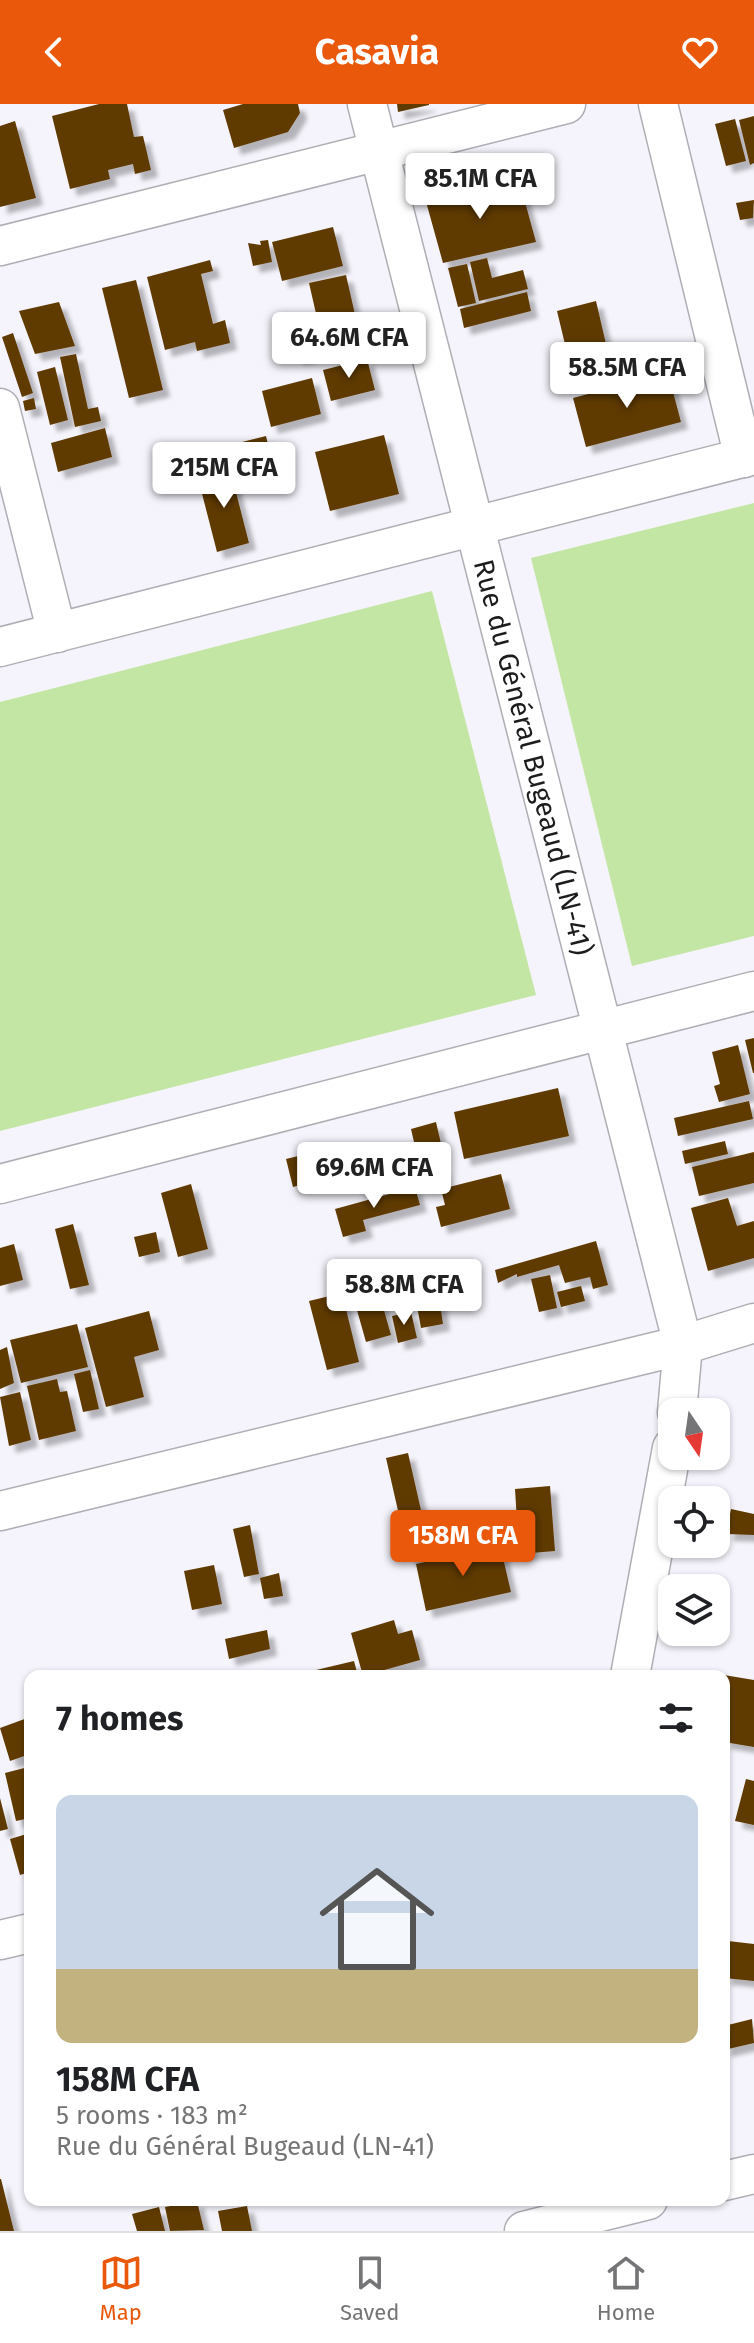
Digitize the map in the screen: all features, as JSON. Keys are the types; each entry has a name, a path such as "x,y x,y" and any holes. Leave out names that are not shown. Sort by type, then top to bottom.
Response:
{"street":[{"name":"Rue du Général Bugeaud (LN-41)","path":"367,104 683,1345 678,1398"},
{"path":"0,246 566,104"},
{"path":"0,647 749,456 658,104"},
{"path":"0,408 57,633"},
{"path":"0,1184 754,991"},
{"path":"0,1511 683,1345 754,1323"},
{"path":"631,1670 668,1470"},
{"path":"0,1940 24,1934"},
{"path":"730,2180 754,2174"},
{"path":"538,2222 618,2206"}],"green space":[{"path":"754,503 754,936 632,966 531,558"},
{"path":"432,591 536,995 0,1131 0,702"}],"building":[{"path":"99,104 127,104 134,137 143,136 151,170 135,174 133,164 108,170 110,179 70,189 52,116"},
{"path":"243,104 298,104 300,113 288,132 234,148 223,110"},
{"path":"397,104 429,104 429,105 398,112"},
{"path":"754,116 754,163 750,165 739,120"},
{"path":"735,119 746,161 726,166 715,124"},
{"path":"15,121 36,198 0,207 0,126"},
{"path":"519,180 536,242 443,263 425,198"},
{"path":"754,200 753,218 740,220 736,203"},
{"path":"333,227 343,266 282,281 272,242"},
{"path":"268,240 272,262 253,266 248,243 261,245 260,241"},
{"path":"487,258 492,278 523,270 528,289 479,301 470,262"},
{"path":"210,260 213,271 201,274 213,324 225,320 230,343 197,351 195,342 165,350 147,277"},
{"path":"467,264 476,303 458,307 448,268"},
{"path":"346,275 357,323 320,331 309,283"},
{"path":"136,280 163,390 129,398 102,288"},
{"path":"527,292 531,311 464,328 460,309"},
{"path":"596,301 610,361 619,359 623,374 575,386 557,311"},
{"path":"59,302 75,346 35,354 19,311"},
{"path":"13,333 33,393 22,397 2,337"},
{"path":"306,336 311,355 297,358 293,340"},
{"path":"76,354 88,409 98,407 101,421 75,427 60,357"},
{"path":"367,359 375,390 331,401 323,370"},
{"path":"55,367 68,420 50,425 37,372"},
{"path":"668,373 681,422 586,447 573,398"},
{"path":"312,378 321,414 271,427 262,391"},
{"path":"34,398 36,409 25,411 23,401"},
{"path":"105,428 112,457 58,472 51,443"},
{"path":"384,435 399,494 330,511 315,452"},
{"path":"266,436 275,473 236,483 226,446"},
{"path":"230,469 249,543 217,552 198,478"},
{"path":"754,1038 754,1073 753,1073 745,1040"},
{"path":"738,1045 750,1094 719,1102 714,1086 720,1084 712,1052"},
{"path":"558,1088 569,1136 464,1159 454,1112"},
{"path":"749,1101 753,1119 678,1136 674,1118"},
{"path":"436,1122 442,1148 417,1155 411,1129"},
{"path":"725,1141 728,1154 685,1164 682,1151"},
{"path":"319,1151 326,1178 293,1187 286,1159"},
{"path":"754,1152 754,1183 699,1196 692,1167"},
{"path":"441,1165 445,1180 424,1185 420,1171"},
{"path":"501,1174 510,1209 441,1227 436,1207 445,1205 441,1189"},
{"path":"191,1184 208,1249 178,1257 161,1193"},
{"path":"415,1187 420,1205 363,1220 366,1231 343,1237 335,1209"},
{"path":"728,1198 737,1226 754,1221 754,1258 708,1271 691,1208"},
{"path":"73,1224 89,1285 70,1289 55,1229"},
{"path":"156,1232 160,1252 139,1257 134,1237"},
{"path":"596,1241 608,1285 593,1289 590,1277 565,1283 559,1265 517,1277 517,1274 498,1283 495,1270"},
{"path":"14,1244 23,1280 0,1286 0,1248"},
{"path":"438,1269 440,1283 417,1285 415,1272"},
{"path":"374,1275 391,1335 366,1342 349,1282"},
{"path":"550,1275 557,1308 539,1312 531,1279"},
{"path":"404,1277 407,1295 388,1299 385,1280"},
{"path":"581,1286 585,1301 561,1307 557,1292"},
{"path":"438,1291 443,1324 421,1328 415,1295"},
{"path":"342,1293 359,1362 327,1370 309,1301"},
{"path":"149,1311 159,1350 134,1357 144,1397 106,1407 85,1328"},
{"path":"411,1312 417,1338 398,1343 392,1316"},
{"path":"77,1324 88,1367 21,1383 10,1340"},
{"path":"7,1347 14,1383 0,1389 0,1350"},
{"path":"90,1370 99,1409 83,1412 74,1374"},
{"path":"57,1379 60,1392 67,1391 76,1431 39,1440 27,1386"},
{"path":"20,1392 31,1440 9,1446 0,1397"},
{"path":"408,1453 431,1554 409,1559 386,1458"},
{"path":"550,1486 555,1551 519,1554 515,1489"},
{"path":"731,1509 754,1514 754,1535 730,1534"},
{"path":"250,1525 259,1574 244,1577 233,1529"},
{"path":"500,1545 511,1592 426,1611 416,1564"},
{"path":"214,1565 222,1604 192,1610 184,1571"},
{"path":"279,1573 283,1596 264,1599 260,1578"},
{"path":"394,1620 398,1634 412,1630 420,1660 384,1670 361,1670 351,1633"},
{"path":"267,1630 270,1649 229,1659 225,1639"},
{"path":"354,1661 356,1670 316,1670"},
{"path":"730,1676 754,1680 754,1747 730,1743"},
{"path":"24,1719 24,1756 10,1761 0,1728"},
{"path":"24,1768 24,1819 16,1821 5,1773"},
{"path":"746,1779 754,1781 754,1825 735,1821"},
{"path":"0,1798 8,1829 0,1831"},
{"path":"24,1835 24,1874 20,1875 10,1839"},
{"path":"730,1941 754,1944 754,1981 730,1979"},
{"path":"752,2019 754,2043 730,2049 730,2024"},
{"path":"1,2179 14,2231 0,2231"},
{"path":"198,2206 204,2230 170,2231 165,2207"},
{"path":"247,2206 252,2231 222,2231 218,2211"},
{"path":"159,2207 165,2231 137,2231 132,2214"}]}
